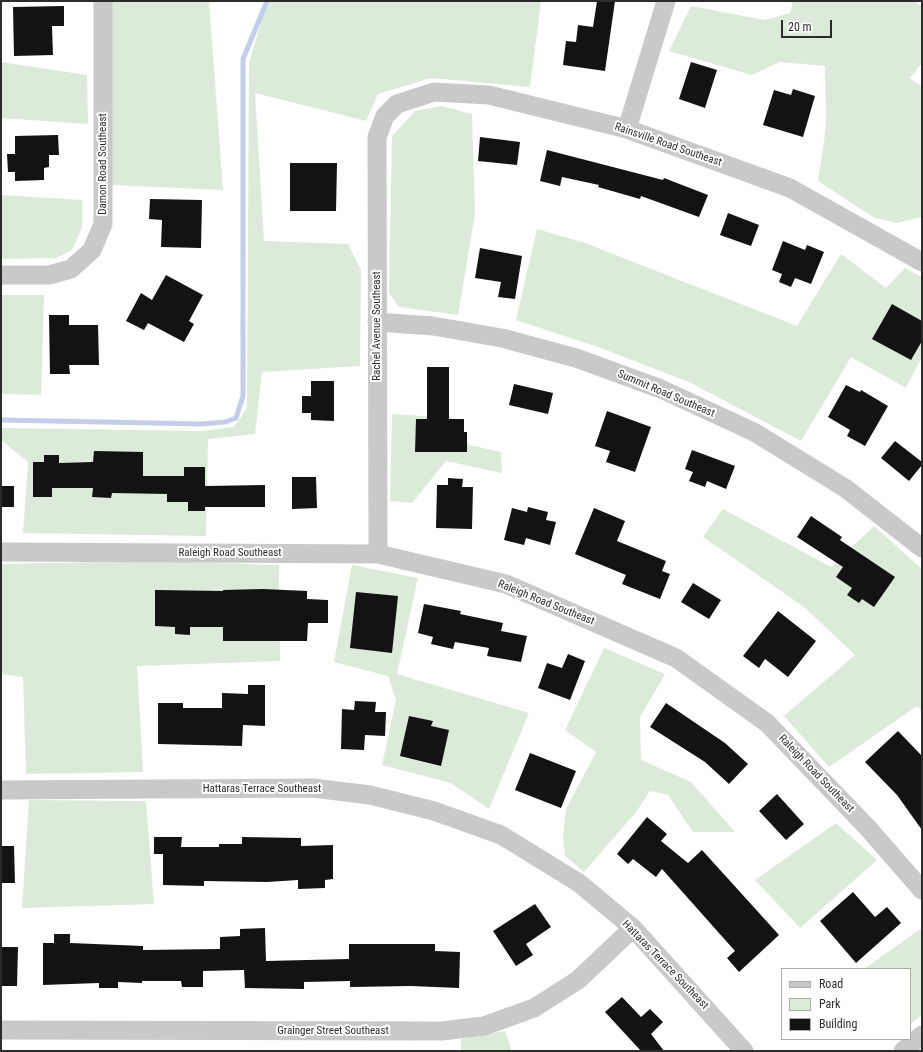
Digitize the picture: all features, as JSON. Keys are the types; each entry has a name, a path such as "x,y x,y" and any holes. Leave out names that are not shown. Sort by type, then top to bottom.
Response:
{"street":[{"name":"Damon Road Southeast","path":"1,275 48,275 71,269 92,250 103,224 103,1"},
{"path":"627,129 666,1"},
{"name":"Rainsville Road Southeast","path":"397,104 434,92 489,95 627,129 790,188 921,258"},
{"name":"Rachel Avenue Southeast","path":"378,554 377,138 385,116 397,104"},
{"name":"Summit Road Southeast","path":"377,322 433,326 502,338 576,358 660,389 754,432 845,488 922,548"},
{"name":"Raleigh Road Southeast","path":"1,552 378,554 506,584 676,658 767,723 867,827 922,890"},
{"name":"Hattaras Terrace Southeast","path":"1,790 313,788 370,795 434,811 500,835 579,882 633,928 744,1051"},
{"name":"Grainger Street Southeast","path":"1,1030 442,1031 484,1026 534,1008 578,980 633,928"},
{"path":"903,1051 922,1035"}],"green space":[{"path":"111,1 209,1 223,190 112,185"},
{"path":"267,1 541,1 530,87 431,78 378,94 366,121 255,93 264,241 348,244 361,270 360,366 262,372 255,434 208,439 206,536 23,533 28,462 1,440 1,428 202,431 234,427 247,408 249,63"},
{"path":"793,1 915,1 922,7 922,63 910,78 922,87 922,217 897,223 873,217 818,181 826,127 825,66 780,62 752,75 669,51 691,6 765,20 790,13"},
{"path":"1,62 87,75 88,124 1,118"},
{"path":"442,106 472,114 475,213 458,315 399,307 389,293 392,136 415,111"},
{"path":"1,195 82,200 82,228 72,250 56,258 1,259"},
{"path":"537,229 585,243 797,326 841,254 886,288 905,268 922,277 922,357 906,388 851,357 801,441 691,383 601,348 516,320"},
{"path":"1,295 44,295 41,395 1,394"},
{"path":"392,414 452,418 469,445 501,452 502,473 446,461 412,503 390,501"},
{"path":"723,509 831,567 874,526 922,569 922,711 917,706 829,767 784,716 855,655 804,607 703,537"},
{"path":"152,561 279,565 280,661 137,666 143,772 26,774 23,677 1,674 1,564"},
{"path":"352,565 418,578 397,674 529,713 489,809 451,783 382,765 396,700 388,676 334,662"},
{"path":"604,648 665,674 640,717 641,760 691,782 735,832 693,832 668,795 650,791 636,812 584,872 565,856 563,837 566,809 596,752 565,730"},
{"path":"29,800 146,801 154,904 22,908"},
{"path":"836,823 877,860 800,928 755,880"},
{"path":"919,930 922,931 922,1015 911,1023 911,968 865,968"},
{"path":"505,1031 512,1051 461,1051 461,1039"}],"building":[{"path":"597,1 615,1 605,71 563,65 566,41 576,42 578,25 593,27"},
{"path":"64,6 64,26 52,26 53,55 14,56 13,7"},
{"path":"691,62 717,70 705,108 679,99"},
{"path":"793,89 815,96 803,137 763,125 774,90 791,95"},
{"path":"58,135 59,155 49,155 49,167 44,168 44,180 15,181 15,172 8,172 7,154 15,154 15,136"},
{"path":"480,137 520,142 517,165 478,161"},
{"path":"547,150 663,180 664,178 708,195 699,217 641,196 640,199 598,187 599,185 562,177 560,186 540,181"},
{"path":"290,163 337,163 336,211 290,211"},
{"path":"150,199 202,200 201,248 161,247 162,220 149,219"},
{"path":"728,213 759,225 751,246 720,235"},
{"path":"783,241 805,250 807,245 824,252 811,284 795,278 791,287 779,282 782,274 772,270"},
{"path":"480,248 522,256 515,299 498,297 501,282 475,278"},
{"path":"166,275 203,295 189,321 194,324 184,342 148,323 144,330 126,321 141,293 152,300"},
{"path":"892,304 922,321 922,341 911,360 872,339"},
{"path":"49,315 69,315 69,325 98,325 99,365 69,365 70,374 50,374"},
{"path":"427,367 449,367 449,419 464,419 464,432 467,432 467,452 415,452 416,419 427,419"},
{"path":"311,381 334,381 334,421 311,420 311,413 302,413 302,396 311,396"},
{"path":"514,384 553,393 548,414 509,405"},
{"path":"846,385 860,392 861,390 888,406 865,446 847,436 850,430 828,417"},
{"path":"607,411 651,427 635,472 606,462 610,451 595,446"},
{"path":"895,441 922,462 922,465 909,481 881,458"},
{"path":"692,450 735,466 726,489 707,481 705,487 689,481 693,472 685,469"},
{"path":"94,451 143,452 143,476 184,476 184,467 205,467 205,486 265,485 265,507 205,507 205,511 188,511 188,502 167,502 167,494 112,493 111,498 92,497 93,488 52,488 52,497 33,497 33,462 44,462 44,455 59,455 59,463 93,462"},
{"path":"292,477 316,477 317,508 292,509"},
{"path":"448,478 463,479 462,487 473,487 472,529 436,528 437,485 448,485"},
{"path":"1,486 14,486 14,507 1,507"},
{"path":"528,507 548,512 546,520 556,522 550,545 526,538 524,545 504,540 512,508 527,512"},
{"path":"594,508 625,521 617,541 666,561 662,571 670,574 660,599 622,584 626,575 575,554"},
{"path":"811,516 842,537 840,540 895,577 874,607 862,599 859,603 847,595 852,588 836,577 843,567 797,537"},
{"path":"693,583 721,600 709,619 681,602"},
{"path":"263,589 307,591 307,599 328,600 328,623 308,623 307,641 223,641 223,627 190,627 190,635 175,634 175,627 155,626 155,590 223,591"},
{"path":"356,592 398,596 392,653 350,648"},
{"path":"424,604 461,611 460,614 503,623 501,631 527,636 521,662 487,656 489,648 455,642 453,649 431,644 433,637 418,633"},
{"path":"778,611 816,641 788,677 765,659 759,668 743,656"},
{"path":"568,654 585,661 570,700 538,688 547,663 562,668"},
{"path":"248,685 265,685 265,726 243,725 242,746 158,744 158,703 183,703 183,708 222,708 222,693 248,694"},
{"path":"355,701 376,702 375,712 386,712 385,736 365,735 364,750 341,749 342,709 354,710"},
{"path":"666,703 725,743 748,764 729,784 705,762 650,727"},
{"path":"409,716 433,721 431,726 449,730 441,766 400,756"},
{"path":"898,731 922,756 922,830 897,795 865,762"},
{"path":"530,753 576,771 561,808 515,790"},
{"path":"777,794 804,824 786,840 759,811"},
{"path":"647,817 667,834 661,841 688,863 702,850 779,935 739,972 727,958 735,951 662,869 656,877 633,859 628,864 617,854"},
{"path":"154,837 182,837 181,847 219,847 219,844 242,844 242,837 301,838 301,846 333,845 333,879 325,880 325,888 298,889 298,880 267,882 204,881 204,886 163,885 163,854 154,854"},
{"path":"1,846 14,846 15,883 1,883"},
{"path":"853,892 875,917 887,907 901,923 856,963 820,921"},
{"path":"535,904 551,927 526,944 533,955 516,966 493,931"},
{"path":"265,928 266,961 349,959 349,944 435,944 435,951 460,952 459,988 411,986 350,987 350,981 304,982 304,989 245,988 244,970 203,971 203,987 182,987 181,981 142,981 142,983 118,982 118,988 99,988 99,983 43,985 43,943 54,943 54,934 70,934 70,943 143,946 143,950 220,949 220,937 240,936 240,929"},
{"path":"1,947 18,947 17,986 1,986"},
{"path":"622,997 641,1017 650,1009 663,1022 651,1034 664,1051 641,1051 605,1012"}],"waterway":[{"path":"1,420 202,424 225,422 236,418 243,396 243,59 267,1"}]}
